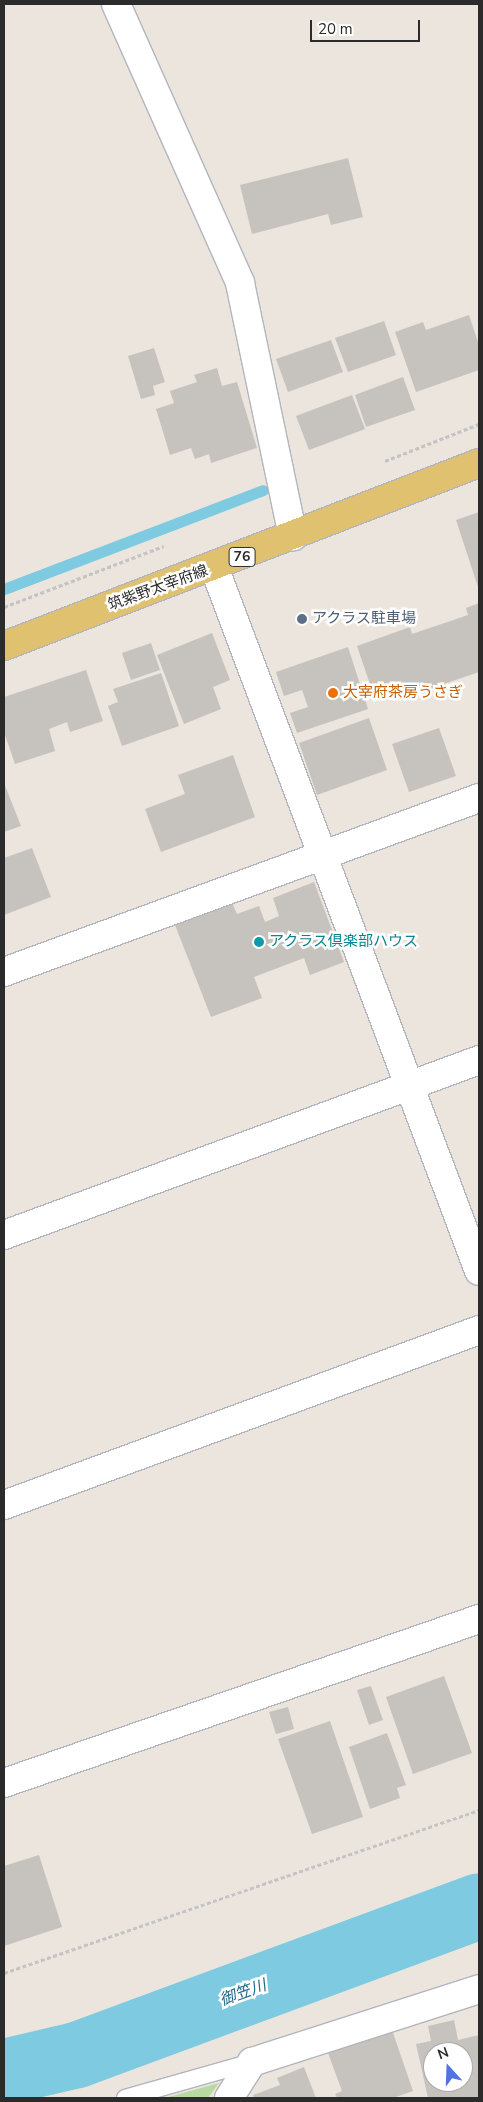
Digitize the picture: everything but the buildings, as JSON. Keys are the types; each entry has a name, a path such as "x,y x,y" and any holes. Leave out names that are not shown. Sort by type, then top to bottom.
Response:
{"main road":[{"name":"筑紫野太宰府線","path":"4,646 214,568 479,464"}],"street":[{"path":"116,4 240,283 293,537"},
{"path":"214,568 479,1271"},
{"path":"4,972 324,857 479,798"},
{"path":"4,1235 479,1060"},
{"path":"4,1505 479,1330"},
{"path":"4,1783 479,1619"},
{"path":"229,2098 252,2062 479,1989"}],"lane":[{"path":"125,2098 252,2062"}],"path":[{"path":"378,464 479,424"},
{"path":"4,607 168,545"},
{"path":"4,1973 479,1810"}],"green space":[{"path":"219,2083 208,2098 165,2098"}],"waterway":[{"path":"4,589 263,490"},
{"name":"御笠川","path":"4,2072 77,2055 479,1906"}],"place":[{"name":"アクラス駐車場","path":"302,619"},
{"name":"大宰府茶房うさぎ","path":"333,693"},
{"name":"アクラス倶楽部ハウス","path":"259,942"}]}
